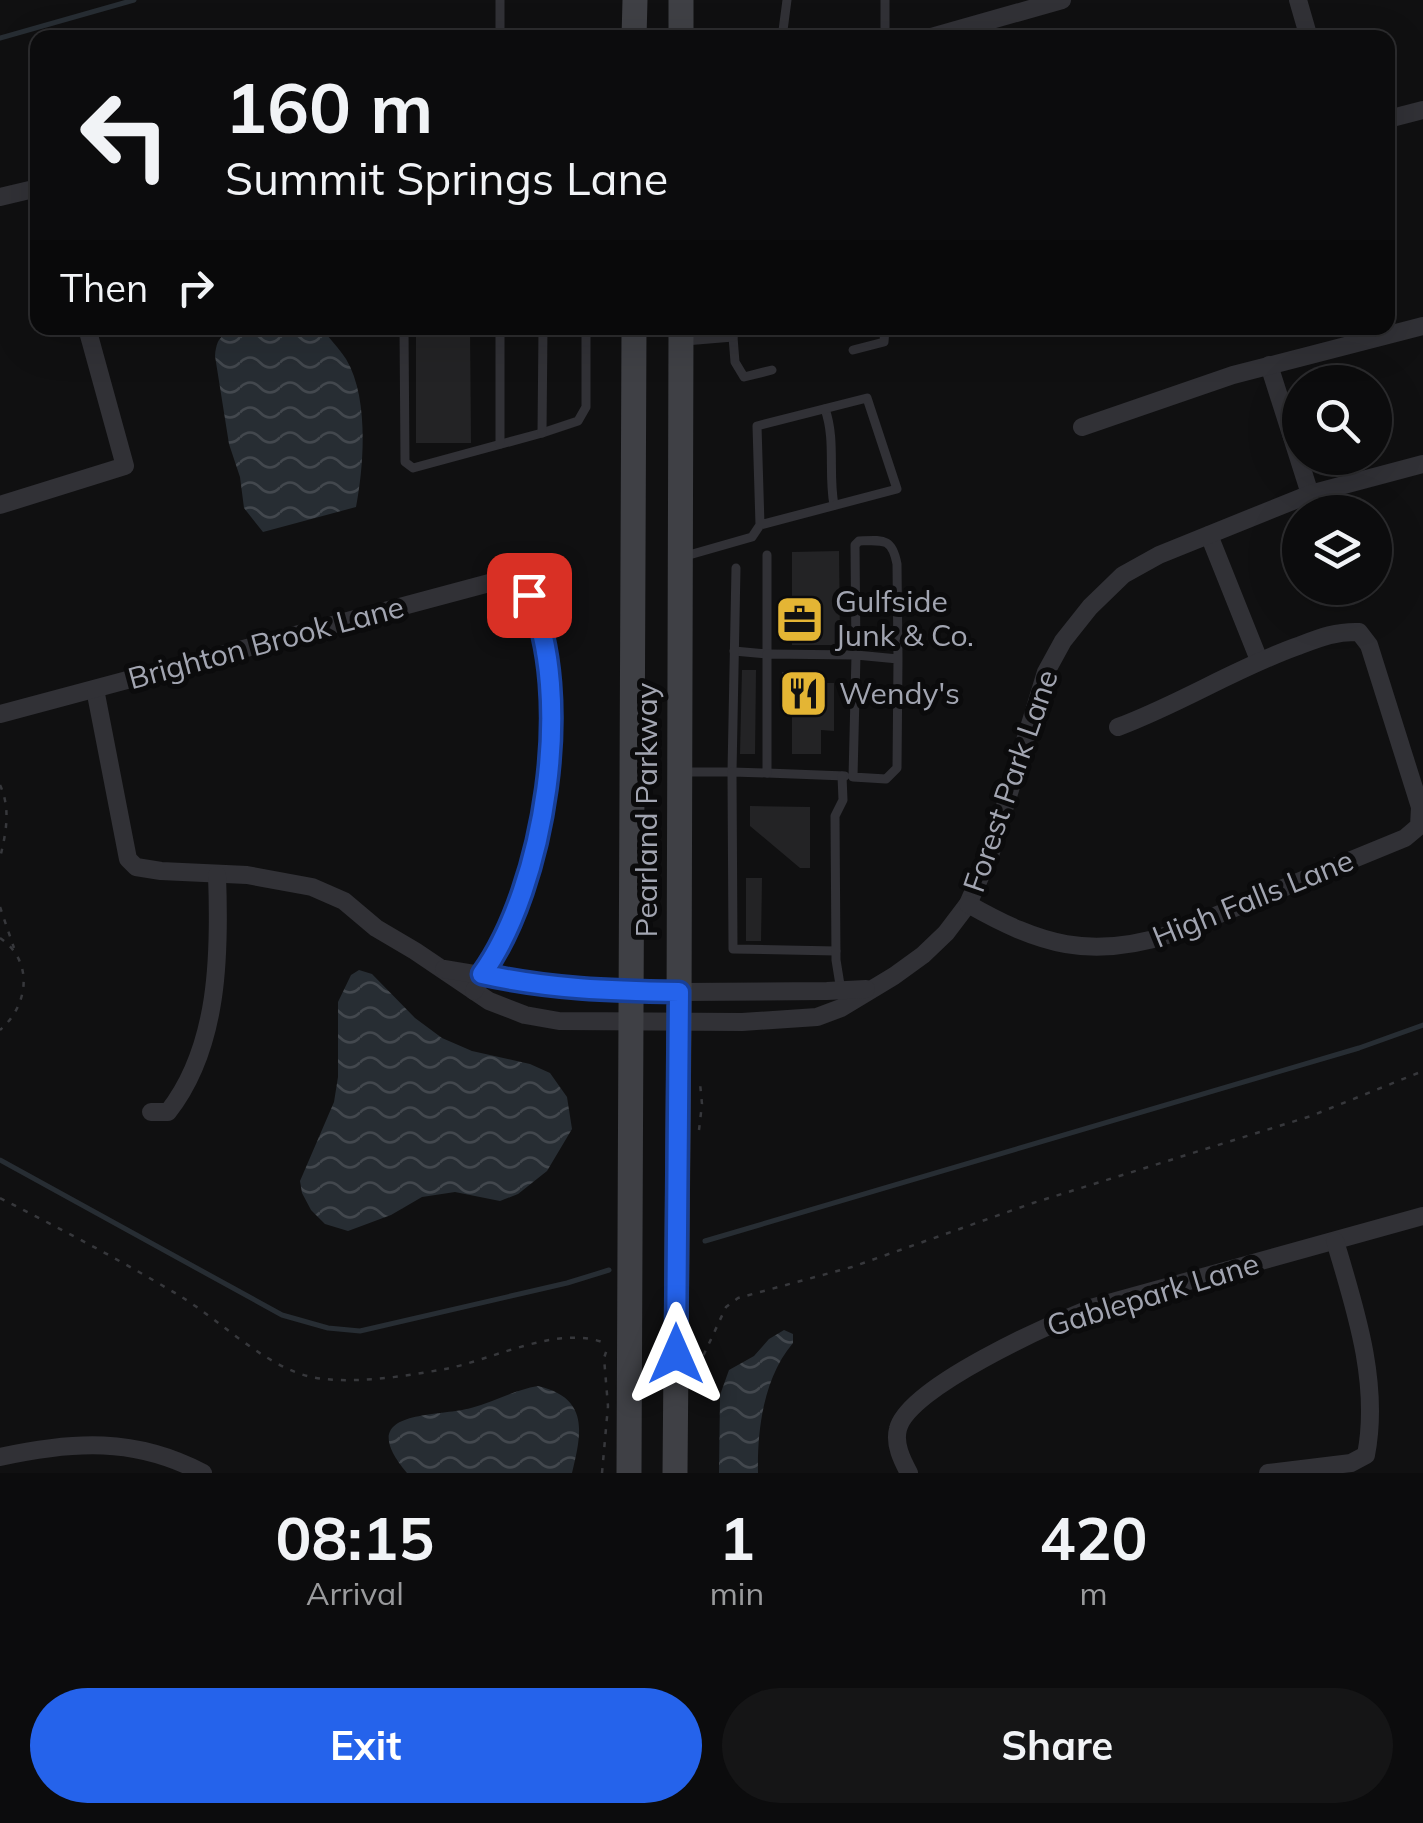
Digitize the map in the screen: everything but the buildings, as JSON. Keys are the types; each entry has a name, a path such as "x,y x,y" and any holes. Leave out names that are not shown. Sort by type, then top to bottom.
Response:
{"main road":[{"path":"634,0 634,30"},
{"path":"681,0 681,30"},
{"name":"Pearland Parkway","path":"629,1473 634,335"},
{"name":"Pearland Parkway","path":"675,1473 681,335"}],"street":[{"path":"956,30 1062,0"},
{"path":"1298,0 1307,30"},
{"path":"1395,118 1423,110"},
{"path":"0,197 30,190"},
{"path":"1395,333 1423,326"},
{"path":"0,505 125,466 89,335"},
{"path":"1082,427 1184,390 1388,335"},
{"path":"1269,366 1310,494"},
{"name":"Forest Park Lane","path":"478,983 489,1001 559,1021 742,1022 817,1017 841,1008 923,955 968,904 991,852 1046,672 1063,641 1123,575 1159,556 1310,494 1423,464"},
{"path":"1118,727 1151,715 1258,660 1209,535"},
{"name":"Brighton Brook Lane","path":"0,714 493,582 510,583 529,595 540,618 551,703 549,774 535,849 522,892 495,957 478,983"},
{"name":"High Falls Lane","path":"968,904 1007,927 1046,941 1112,948 1137,945 1405,838 1419,826 1420,807 1369,646 1359,632 1339,631 1258,660"},
{"path":"94,689 128,859 136,866 161,872 276,879 312,887 344,901 376,928 438,968 478,983 679,992 872,988"},
{"path":"151,1112 168,1112 180,1097 204,1040 218,951 217,875"},
{"name":"Gablepark Lane","path":"909,1473 897,1440 904,1417 934,1390 1045,1326 1092,1308 1423,1216"},
{"path":"1268,1473 1350,1463 1366,1455 1370,1433 1364,1347 1335,1240"},
{"path":"0,1456 107,1444 146,1450 203,1473"}],"lane":[{"path":"500,0 500,30"},
{"path":"776,0 786,0 783,30"},
{"path":"884,0 885,30"},
{"path":"404,335 405,462 413,468 578,421 586,407 586,335"},
{"path":"500,335 500,444"},
{"path":"542,433 543,335"},
{"path":"733,335 734,362 744,376 772,370"},
{"path":"853,350 884,342 884,335"},
{"path":"680,557 752,536 760,526 896,489 867,398 757,426 760,526"},
{"path":"825,409 831,426 834,506"},
{"path":"680,772 767,773 848,776 886,778 897,768 894,549 876,540 859,541 855,546 856,655 848,776 844,800 835,816 836,951 841,990"},
{"path":"767,555 767,773"},
{"path":"736,568 733,949 836,951"},
{"path":"734,651 898,659"}],"path":[{"path":"0,785 7,820 0,858"},
{"path":"0,907 24,977 22,997 14,1016 0,1030"},
{"path":"0,938 15,950"},
{"path":"697,1368 726,1307 738,1298 835,1272 1033,1203 1311,1116 1423,1070"},
{"path":"0,1198 184,1298 267,1356 305,1376 367,1380 447,1368 547,1340 580,1338 608,1345"}],"water":[{"path":"327,335 346,359 361,411 361,472 356,507 263,532 244,508 240,477 229,444 215,356 220,338"},
{"path":"359,970 372,974 415,1018 442,1038 472,1051 530,1064 550,1073 567,1097 572,1129 547,1171 518,1194 500,1201 455,1192 422,1197 391,1215 348,1231 325,1224 311,1210 300,1181 334,1102 338,1002 351,975"},
{"path":"784,1330 793,1334 793,1343 775,1371 764,1404 758,1473 719,1473 720,1395 729,1370 754,1356 769,1339"},
{"path":"538,1386 555,1392 574,1408 579,1431 572,1473 407,1473 393,1452 389,1437 393,1427 404,1420 471,1408"}],"waterway":[{"path":"0,38 134,0"},
{"path":"705,1241 1359,1048 1423,1025"},
{"path":"0,1160 282,1315 328,1328 360,1331 609,1270"}],"place":[{"name":"Gulfside Junk & Co.","path":"800,619"},
{"name":"Wendy's","path":"804,694"}],"route":[{"path":"529,595 540,618 548,662 549,774 535,849 522,892 495,957 482,974 560,988 679,992 676,1354"}]}
